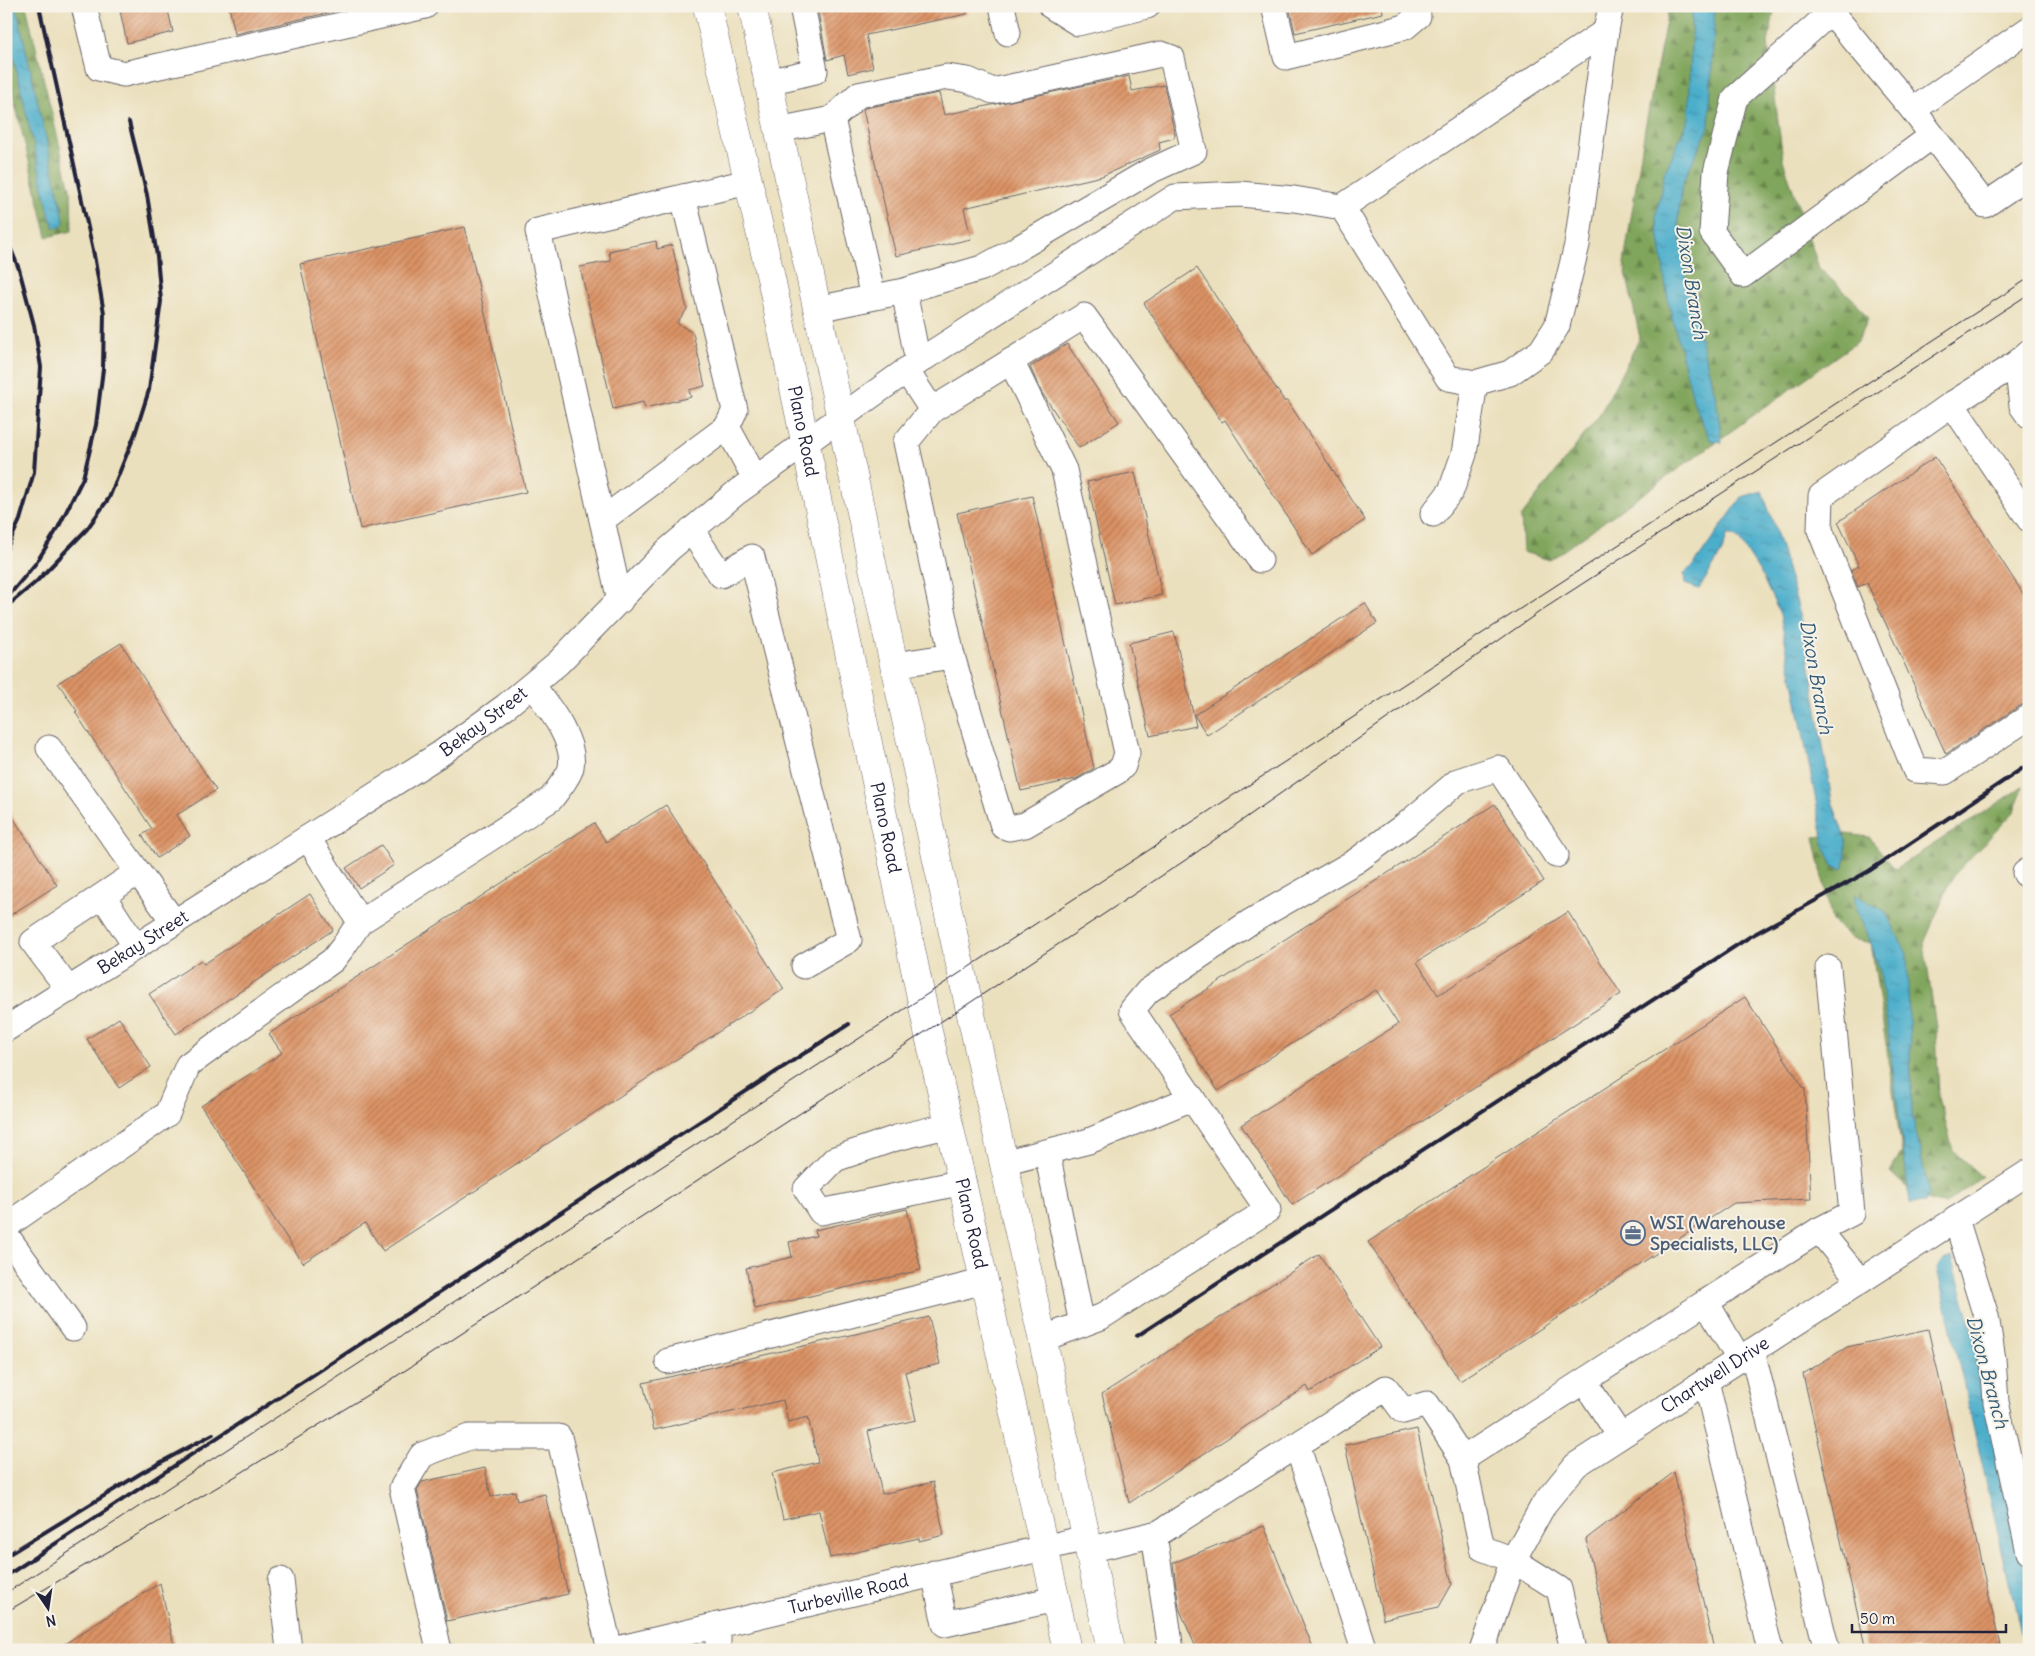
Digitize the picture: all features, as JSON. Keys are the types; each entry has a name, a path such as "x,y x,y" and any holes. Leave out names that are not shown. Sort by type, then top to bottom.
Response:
{"main road":[{"name":"Plano Road","path":"707,6 771,278 928,1030 1067,1650"},
{"path":"752,6 894,665 1111,1650"}],"street":[{"path":"84,6 100,68 124,74 425,6"},
{"path":"768,82 815,71 802,6"},
{"path":"1002,6 1008,33"},
{"path":"1051,6 1078,23 1147,6"},
{"path":"1274,6 1286,57 1405,27 1418,16 1417,6"},
{"path":"1606,31 1342,207 1448,378 1475,383 1510,373 1541,351 1557,326 1577,245 1611,6"},
{"path":"1932,136 1743,275 1712,232 1716,172 1735,98 1831,9 1912,110 1932,136 1985,205 2029,176"},
{"path":"1912,110 2029,29"},
{"path":"778,130 832,119 858,95 947,77 968,80 993,90 1161,54 1172,58 1194,151 1148,172 982,268 904,291 817,309"},
{"path":"832,119 873,297"},
{"path":"620,601 538,231 748,182"},
{"name":"Bekay Street","path":"6,1029 440,754 506,706 558,664 668,550 755,478 912,366 1175,197 1240,194 1294,199 1342,207"},
{"path":"602,520 727,427 735,410 683,197"},
{"path":"904,291 912,366 932,410"},
{"path":"1011,361 1064,470 1126,753 1123,766 1118,771 1025,825 1010,828 1003,826 952,656 906,442 932,410 1011,361 1084,316 1260,560"},
{"path":"2023,358 1952,404 1821,496 1820,530 1915,770 1944,772 2029,717"},
{"path":"2023,358 2022,406 2029,416"},
{"path":"1433,514 1451,491 1464,454 1475,383"},
{"path":"1952,404 2029,519"},
{"path":"727,427 755,478"},
{"path":"691,530 721,575 752,557 849,940 804,966"},
{"path":"894,665 952,656"},
{"path":"6,1226 167,1114 188,1066 333,960 360,922 551,799 572,768 570,744 549,708 532,685"},
{"path":"49,748 174,922"},
{"path":"1042,1339 1102,1317 1268,1210 1132,1010 1148,991 1250,922 1356,861 1408,823 1458,781 1498,768 1556,855"},
{"path":"308,838 360,922"},
{"path":"2029,870 2025,873 2029,878"},
{"path":"69,990 33,942 138,872"},
{"path":"103,896 136,947"},
{"path":"1573,1650 1559,1589 1513,1560 1482,1548 1464,1459 1819,1230 1852,1213 1828,968"},
{"path":"1003,1164 1089,1141 1192,1098"},
{"path":"950,1125 896,1138 835,1159 806,1189 821,1212 963,1182"},
{"path":"1047,1153 1082,1324"},
{"name":"Chartwell Drive","path":"1482,1650 1513,1560 1544,1504 1576,1465 2029,1172"},
{"path":"1956,1219 1986,1316 1993,1359 1996,1402 2029,1552"},
{"path":"1819,1230 1860,1281"},
{"path":"6,1235 73,1328"},
{"path":"668,1361 985,1282"},
{"path":"1706,1302 1746,1355 1827,1650"},
{"path":"1584,1381 1620,1436"},
{"path":"1706,1381 1770,1650"},
{"name":"Turbeville Road","path":"612,1650 1043,1547 1087,1544 1159,1533 1386,1388 1403,1411 1427,1404 1464,1459"},
{"path":"439,1650 402,1488 422,1455 469,1437 560,1437 612,1650"},
{"path":"1297,1445 1364,1650"},
{"path":"1154,1534 1172,1650"},
{"path":"934,1573 945,1624 1055,1599"},
{"path":"281,1580 289,1650"},
{"path":"718,1625 718,1650"}],"green space":[{"path":"6,6 26,6 71,193 72,231 47,237 6,65"},
{"path":"1669,6 1775,6 1768,43 1783,160 1819,268 1857,303 1868,319 1858,341 1550,560 1523,552 1521,517 1599,416 1640,338 1624,263 1645,128"},
{"path":"2023,787 2014,812 1953,876 1924,943 1936,1028 1939,1097 1953,1151 1982,1177 1944,1205 1914,1194 1890,1172 1902,1152 1871,943 1852,939 1832,921 1814,837 1846,834 1869,837 1895,869"}],"water":[{"path":"6,6 16,6 63,214 64,223 60,228 54,227 50,217 6,24"},
{"path":"1692,6 1715,6 1709,127 1682,184 1678,219 1689,295 1716,398 1722,442 1710,440 1694,403 1668,301 1656,217 1664,174 1689,118"},
{"path":"1762,491 1775,527 1803,624 1832,801 1846,841 1846,857 1843,869 1833,866 1825,848 1780,614 1760,572 1738,538 1728,534 1721,554 1699,589 1685,584 1684,574 1696,562 1742,497"},
{"path":"1854,894 1885,911 1907,954 1912,1113 1929,1194 1925,1202 1910,1203 1880,971 1867,932 1857,913"},
{"path":"1952,1257 1985,1377 2029,1575 2029,1650 2025,1650 1937,1269 1942,1260"}],"building":[{"path":"119,6 167,6 173,32 127,43"},
{"path":"229,6 344,6 345,9 235,34"},
{"path":"817,6 966,6 967,14 866,35 873,68 848,74 844,55 827,60"},
{"path":"1289,6 1382,6 1383,13 1295,33"},
{"path":"1129,76 1132,91 1164,85 1175,135 1174,138 1159,142 1160,150 1102,176 964,208 971,239 896,256 863,110 865,108 939,93 944,115"},
{"path":"465,227 526,492 360,529 300,264"},
{"path":"656,241 657,249 672,245 687,309 677,323 693,333 705,386 689,390 691,397 645,408 643,402 613,409 580,267 611,261 609,251"},
{"path":"1197,268 1285,402 1287,400 1365,520 1312,555 1225,420 1222,422 1144,303"},
{"path":"1067,344 1119,422 1079,448 1042,393 1030,367"},
{"path":"1935,457 2029,603 2029,703 2021,705 1946,754 1867,583 1858,587 1851,570 1859,566 1838,522"},
{"path":"1135,472 1162,595 1115,605 1087,482"},
{"path":"1032,496 1094,768 1076,779 1021,791 957,513"},
{"path":"1365,603 1377,623 1207,735 1194,715"},
{"path":"1174,632 1196,726 1150,736 1129,643"},
{"path":"121,643 216,790 177,815 190,836 157,858 142,835 152,829 58,683"},
{"path":"1495,804 1544,881 1417,962 1438,995 1568,912 1621,994 1292,1205 1241,1125 1398,1024 1376,990 1218,1091 1169,1014"},
{"path":"666,805 784,989 383,1251 365,1223 303,1263 201,1106 282,1053 269,1034 594,823 606,842"},
{"path":"6,807 57,885 6,918"},
{"path":"381,845 394,865 359,888 346,868"},
{"path":"310,894 333,930 176,1034 149,994 201,960 204,964"},
{"path":"1745,997 1805,1090 1811,1199 1734,1203 1460,1381 1368,1242"},
{"path":"119,1018 151,1067 119,1088 87,1039"},
{"path":"907,1209 921,1270 755,1309 746,1268 792,1257 789,1242 816,1236 815,1230"},
{"path":"1319,1254 1380,1347 1310,1392 1307,1386 1129,1503 1102,1394"},
{"path":"929,1317 940,1364 905,1372 916,1420 868,1431 882,1494 933,1482 944,1535 919,1541 919,1538 830,1558 819,1511 783,1519 772,1473 818,1462 808,1417 788,1422 783,1400 654,1430 643,1383"},
{"path":"1928,1329 2001,1650 1866,1650 1803,1374 1847,1347"},
{"path":"1417,1429 1452,1584 1439,1607 1383,1619 1345,1445"},
{"path":"485,1468 491,1497 515,1491 517,1501 545,1494 568,1594 447,1621 417,1490 422,1482"},
{"path":"1674,1472 1714,1650 1611,1650 1586,1539"},
{"path":"1264,1526 1314,1650 1197,1650 1179,1608 1173,1563"},
{"path":"160,1583 175,1650 55,1650"}],"tram line":[{"path":"6,1593 2029,278"},
{"path":"6,1612 236,1476 369,1394 968,1004 1187,859 1545,608 2029,294"}],"railway":[{"path":"6,599 36,563 58,528 83,478 96,425 103,369 104,313 94,255 39,6"},
{"path":"6,607 36,582 87,529 109,498 135,434 149,390 161,301 157,256 147,195 129,122"},
{"path":"6,237 19,269 34,325 41,367 34,472 20,520 6,550"},
{"path":"1137,1336 1751,936 1869,871 2029,764"},
{"path":"6,1576 849,1024"},
{"path":"6,1556 143,1472 213,1434"}],"place":[{"name":"WSI (Warehouse Specialists, LLC)","path":"1633,1233"}],"water label":[{"name":"Dixon Branch","path":"1692,282"},
{"name":"Dixon Branch","path":"1817,677"},
{"name":"Dixon Branch","path":"1988,1372"}]}
